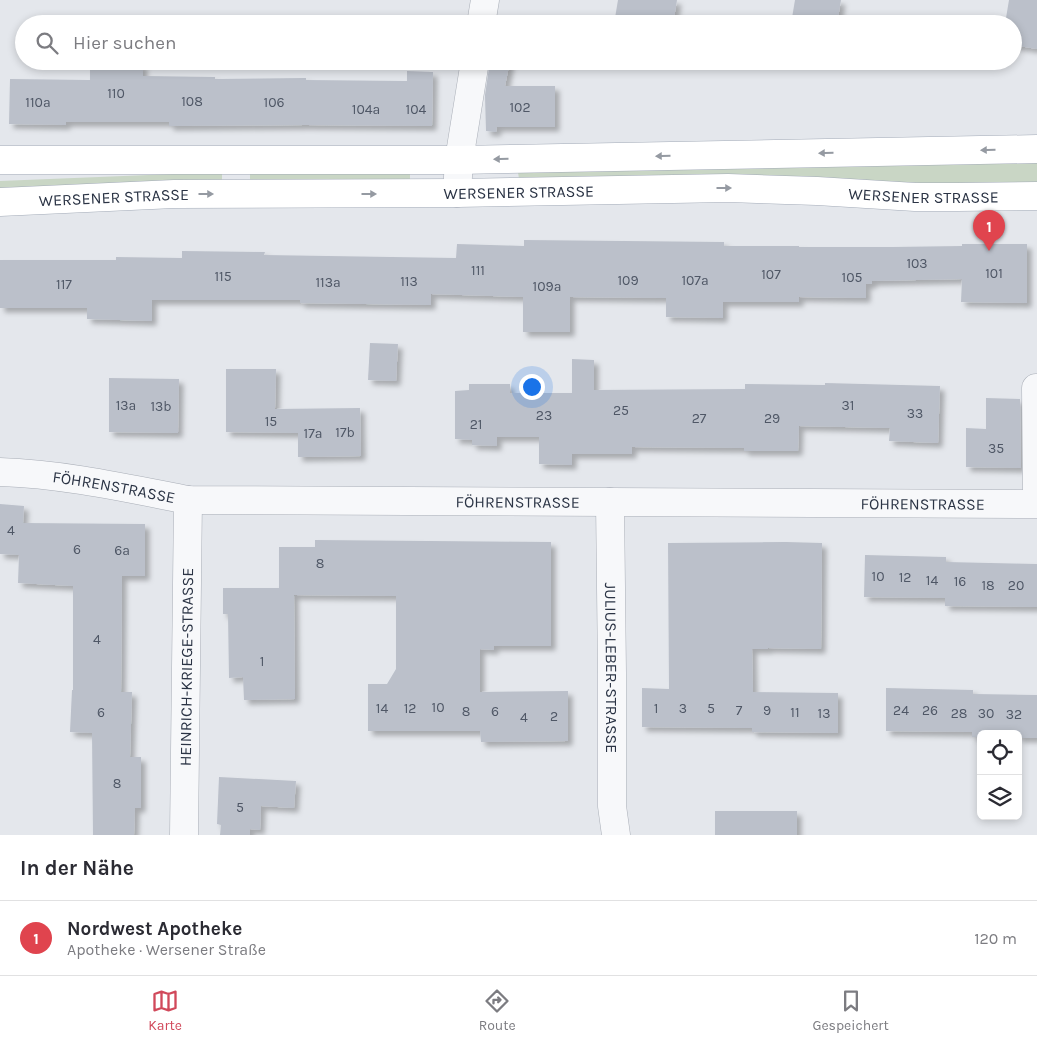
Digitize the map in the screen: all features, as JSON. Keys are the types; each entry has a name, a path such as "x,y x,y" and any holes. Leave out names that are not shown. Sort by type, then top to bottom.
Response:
{"main road":[{"name":"WERSENER STRASSE","path":"0,160 459,160 1037,149"},
{"name":"WERSENER STRASSE","path":"0,202 174,194 457,193 728,188 915,197 1037,196"}],"street":[{"path":"482,15 485,0"},
{"path":"457,193 459,160 474,70"},
{"path":"1036,388 1037,504"},
{"name":"FÖHRENSTRASSE","path":"0,472 97,482 188,500 1037,504"},
{"name":"HEINRICH-KRIEGE-STRASSE","path":"184,835 188,500"},
{"name":"JULIUS-LEBER-STRASSE","path":"610,502 612,806 616,835"}],"green space":[{"path":"1037,163 1037,184 946,184 770,177 519,179 518,172"},
{"path":"222,173 222,181 0,189 0,181"},
{"path":"250,173 410,173 410,180 250,180"}],"building":[{"path":"618,0 677,0 674,15 616,15"},
{"path":"795,0 841,0 838,15 792,15"},
{"path":"1009,0 1037,0 1037,49 1022,46 1022,15 1006,15"},
{"path":"90,70 143,70 143,76 215,77 215,79 306,78 306,80 407,81 407,71 433,72 432,126 169,126 169,122 66,122 66,125 9,124 10,79 90,80"},
{"path":"489,70 508,70 505,86 555,86 555,127 497,127 496,132 486,131 485,95"},
{"path":"524,240 724,242 724,246 799,247 1027,244 1027,303 961,302 962,279 872,281 872,284 866,284 866,298 799,297 799,302 723,302 723,318 666,317 666,298 570,297 570,332 523,332 523,297 431,294 431,305 300,303 300,300 152,300 152,321 87,319 87,308 0,308 0,260 116,260 116,257 182,258 182,251 265,252 264,255 456,258 457,244 524,246"},
{"path":"370,343 398,344 396,381 368,380"},
{"path":"572,359 594,360 594,390 745,389 745,384 825,385 825,383 940,386 938,443 889,441 890,428 799,426 798,451 744,451 744,448 632,447 632,454 572,454 572,465 539,464 539,437 497,437 497,446 472,445 472,440 455,439 455,391 469,390 469,384 510,384 510,393 572,393"},
{"path":"226,369 276,369 275,409 360,408 361,456 298,457 298,433 226,432"},
{"path":"109,378 179,379 178,433 109,432"},
{"path":"986,398 1020,399 1021,468 966,467 966,428 986,429"},
{"path":"0,504 24,506 23,523 145,524 145,576 122,576 121,692 132,692 130,757 141,757 141,808 135,808 134,835 93,835 92,733 70,732 73,690 73,586 18,583 19,555 0,554"},
{"path":"315,540 551,542 551,646 494,646 494,650 480,649 480,692 568,691 568,741 481,742 480,731 368,731 368,684 387,684 396,669 396,596 294,595 295,699 244,700 243,677 229,678 228,614 223,614 223,588 279,588 279,547 315,547"},
{"path":"668,543 822,543 821,649 752,649 753,692 838,693 838,733 752,732 752,728 642,727 642,688 669,689"},
{"path":"865,555 946,557 946,562 1037,564 1037,607 945,606 945,598 864,597"},
{"path":"886,688 973,690 973,694 1037,695 1037,738 1022,738 1022,730 977,730 977,737 972,737 972,732 886,731"},
{"path":"219,777 296,781 294,808 261,806 260,830 250,829 250,835 220,835 221,825 217,824"},
{"path":"715,811 797,811 797,835 715,835"}],"place":[{"name":"Nordwest Apotheke","path":"989,251"}]}
